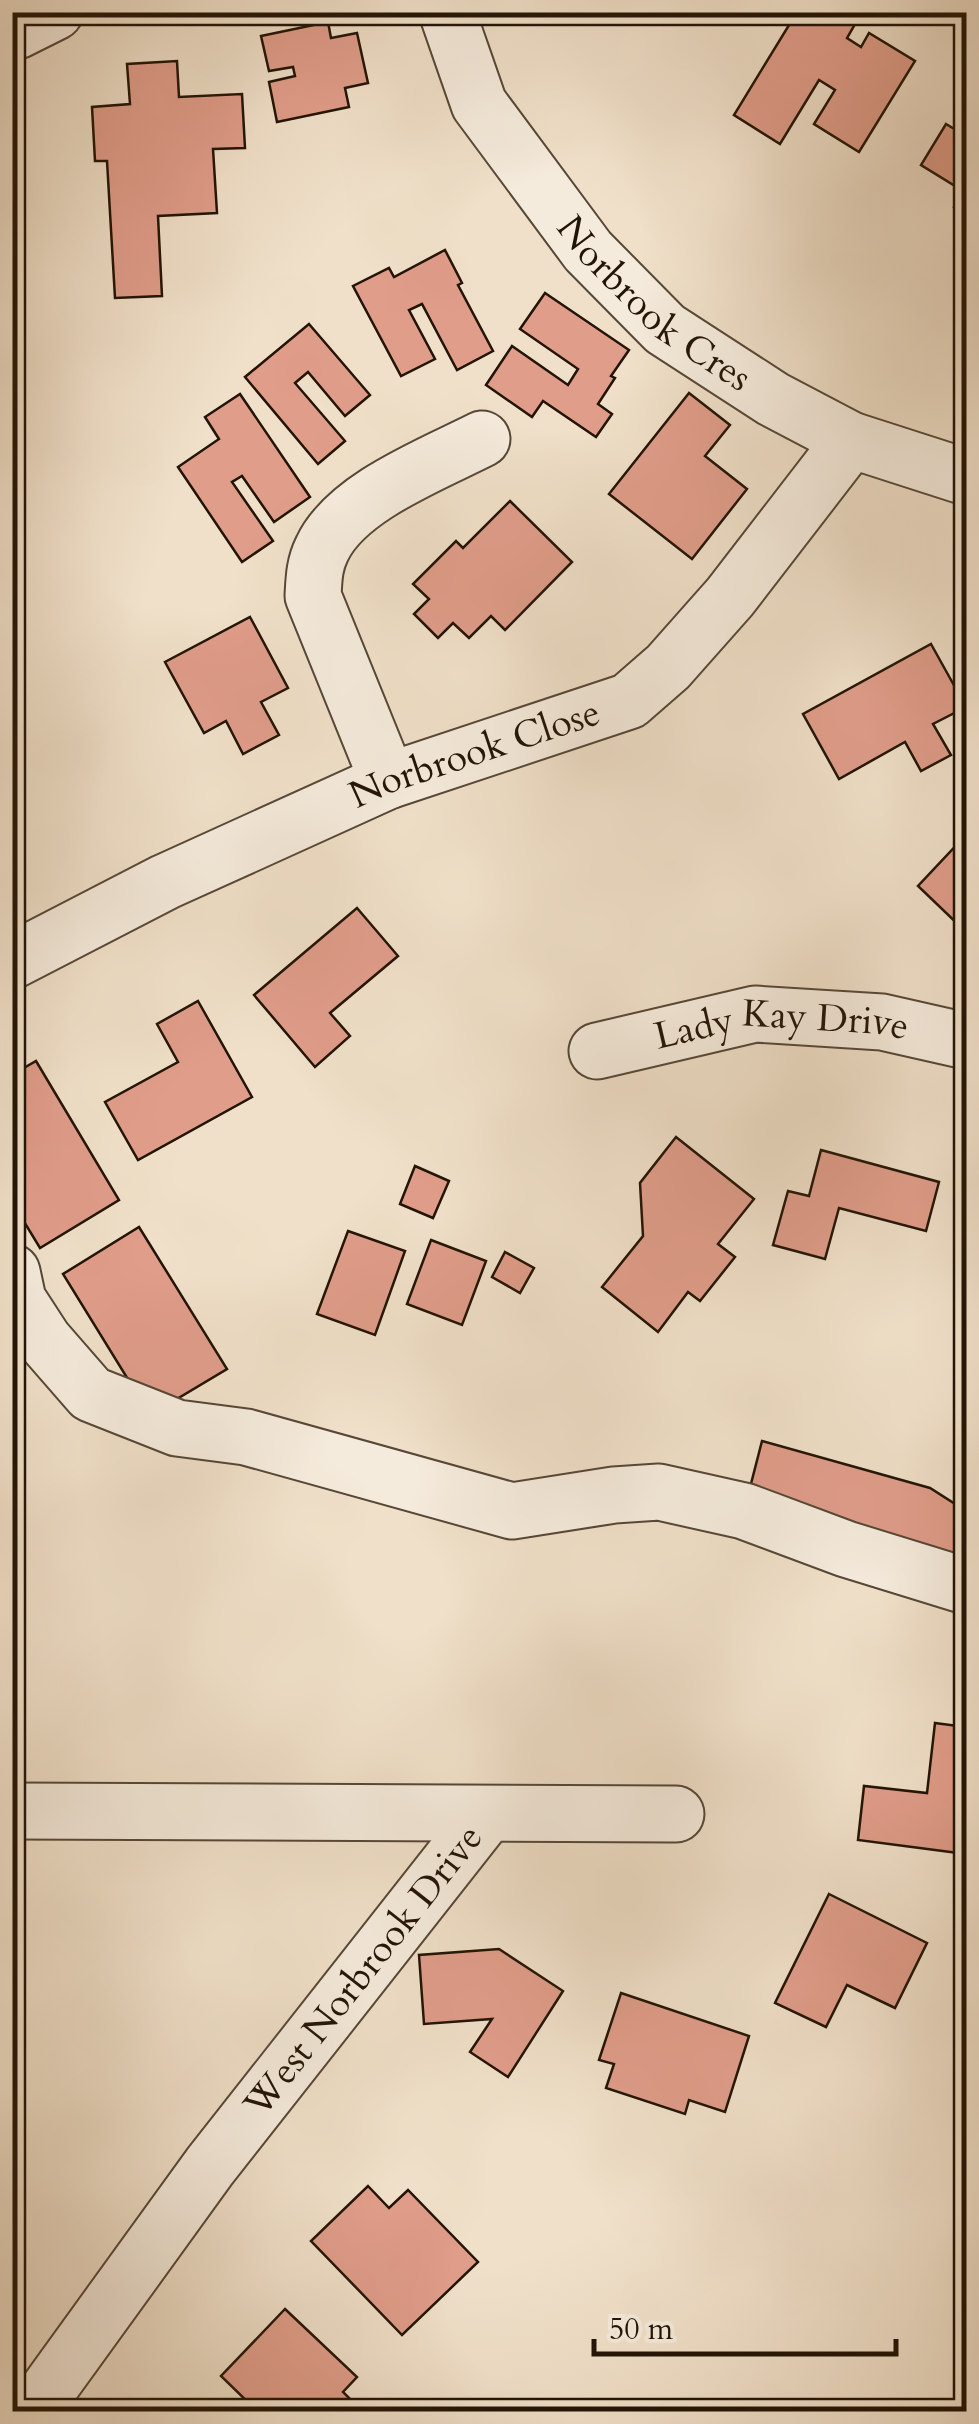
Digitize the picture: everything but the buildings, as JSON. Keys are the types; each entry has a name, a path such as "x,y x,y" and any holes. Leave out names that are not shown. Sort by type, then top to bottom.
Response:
{"street":[{"name":"Norbrook Cres","path":"448,12 480,104 588,251 665,329 773,398 852,440 966,478"},
{"path":"388,781 313,596 314,570 322,547 336,527 384,489 482,438"},
{"name":"Norbrook Close","path":"12,961 165,882 388,781 629,701 668,668 730,597 852,440"},
{"name":"Lady Kay Drive","path":"596,1051 755,1014 882,1022 966,1041"},
{"path":"12,1272 18,1300 44,1340 91,1394 178,1428 246,1437 512,1512 614,1495 659,1492 744,1511 846,1549 966,1586"},
{"name":"West Norbrook Drive","path":"12,1811 487,1814"},
{"path":"487,1814 676,1814"},
{"name":"West Norbrook Drive","path":"32,2412 210,2166 487,1814"}]}
